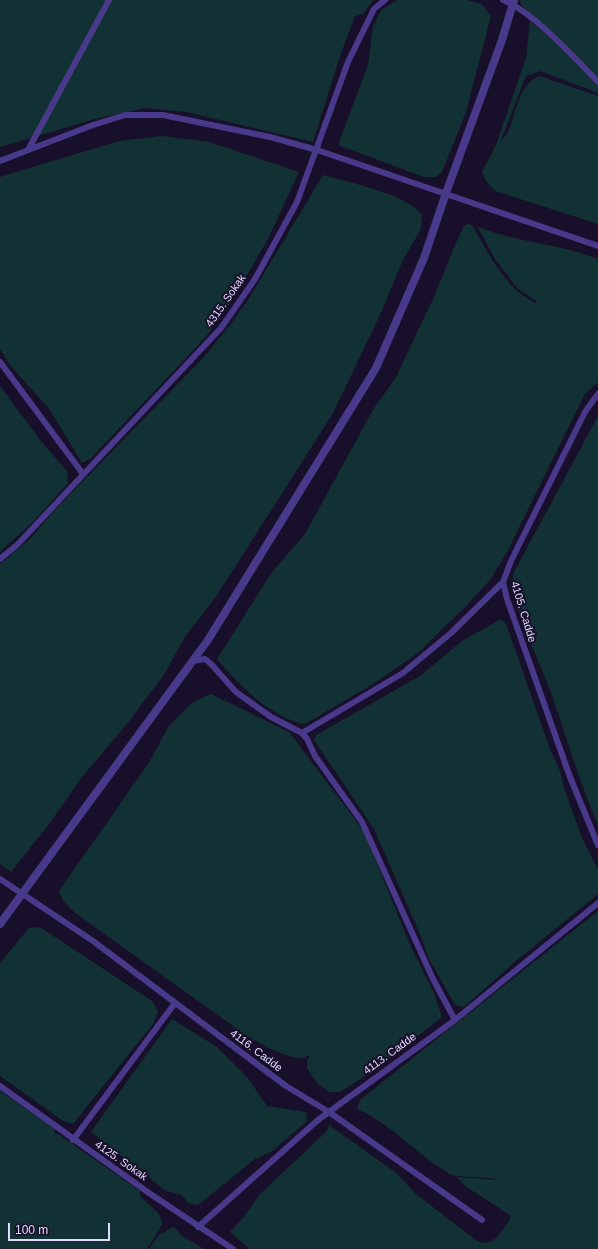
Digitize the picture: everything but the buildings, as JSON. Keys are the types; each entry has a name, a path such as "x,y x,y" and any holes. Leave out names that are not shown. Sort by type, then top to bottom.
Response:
{"street":[{"path":"28,150 109,0"},
{"name":"4315. Sokak","path":"0,559 17,545 221,328 254,279 297,202 348,62 374,9 385,0"},
{"path":"503,0 514,2 554,38 598,82"},
{"path":"0,924 21,893 208,640 376,368 424,258 514,2"},
{"path":"0,161 93,125 125,115 163,115 270,137 317,150 598,246"},
{"path":"0,362 83,474"},
{"name":"4105. Cadde","path":"598,394 585,412 569,443 511,561 503,582 512,614 570,777 598,845"},
{"path":"302,733 403,673 451,633 503,582"},
{"path":"191,662 204,659 212,664 236,692 271,717 302,733 308,739 315,756 362,822 432,980 454,1020"},
{"name":"4116. Cadde","path":"0,879 93,941 286,1086 329,1112 482,1220"},
{"name":"4113. Cadde","path":"198,1227 329,1112 454,1020 598,903"},
{"path":"73,1140 175,1003"},
{"name":"4125. Sokak","path":"0,1086 73,1140 198,1227 233,1249"}],"green space":[{"path":"0,0 373,0 363,14 355,16 341,53 313,142 186,112 145,108 95,119 0,147"},
{"path":"398,0 467,0 482,4 491,16 466,112 442,172 436,177 424,177 338,145 368,65 373,26 382,9"},
{"path":"520,0 598,0 598,79 521,5"},
{"path":"530,21 560,46 598,84 598,93 541,71 526,76 501,140 510,128 519,100 524,90 530,82 539,76 598,96 598,224 495,191 486,181 482,172 496,145 526,58"},
{"path":"162,136 209,142 299,172 268,239 233,299 205,338 90,459 82,463 50,410 9,364 0,349 0,177 119,141"},
{"path":"323,175 361,185 402,200 422,214 421,229 403,260 379,317 333,413 297,470 215,598 184,638 165,673 126,725 82,777 49,824 11,872 0,864 0,564 30,539 51,514 205,356 248,300"},
{"path":"468,224 472,225 491,258 506,279 514,288 535,303 537,303 536,301 517,288 495,259 477,226 506,236 568,249 598,259 598,382 585,394 507,552 490,580 418,653 373,684 305,724 293,721 268,708 256,699 217,659 272,572 305,534 374,408 395,379 434,297 464,226"},
{"path":"0,386 41,441 67,471 68,483 37,518 0,552"},
{"path":"598,416 598,825 579,776 551,693 527,635 517,605 513,574"},
{"path":"501,619 506,624 550,749 560,771 564,788 582,838 598,870 598,894 516,961 464,1007 455,1005 429,959 420,934 374,829 314,740 316,735 420,676 462,641"},
{"path":"211,694 289,732 354,818 364,832 411,947 434,993 442,1017 376,1069 340,1092 329,1092 317,1083 307,1068 307,1061 310,1055 295,1058 265,1046 247,1036 74,912 63,901 59,891 148,764 169,726 192,703"},
{"path":"598,911 598,1249 250,1249 230,1232 243,1218 260,1194 327,1131 329,1125 395,1172 416,1194 477,1241 488,1243 493,1241 510,1219 510,1215 468,1188 457,1178 498,1180 450,1174 426,1158 382,1123 357,1109 360,1100"},
{"path":"40,927 152,1001 158,1011 153,1024 73,1124 63,1121 0,1076 0,963 29,928"},
{"path":"172,1019 217,1047 247,1077 267,1106 306,1112 307,1121 271,1152 255,1159 198,1205 188,1203 182,1195 166,1191 91,1132"},
{"path":"0,1091 54,1128 55,1134 58,1134 140,1191 140,1196 158,1213 163,1223 147,1249 0,1249"},
{"path":"171,1228 175,1228 182,1236 204,1249 149,1249 158,1236"}]}
